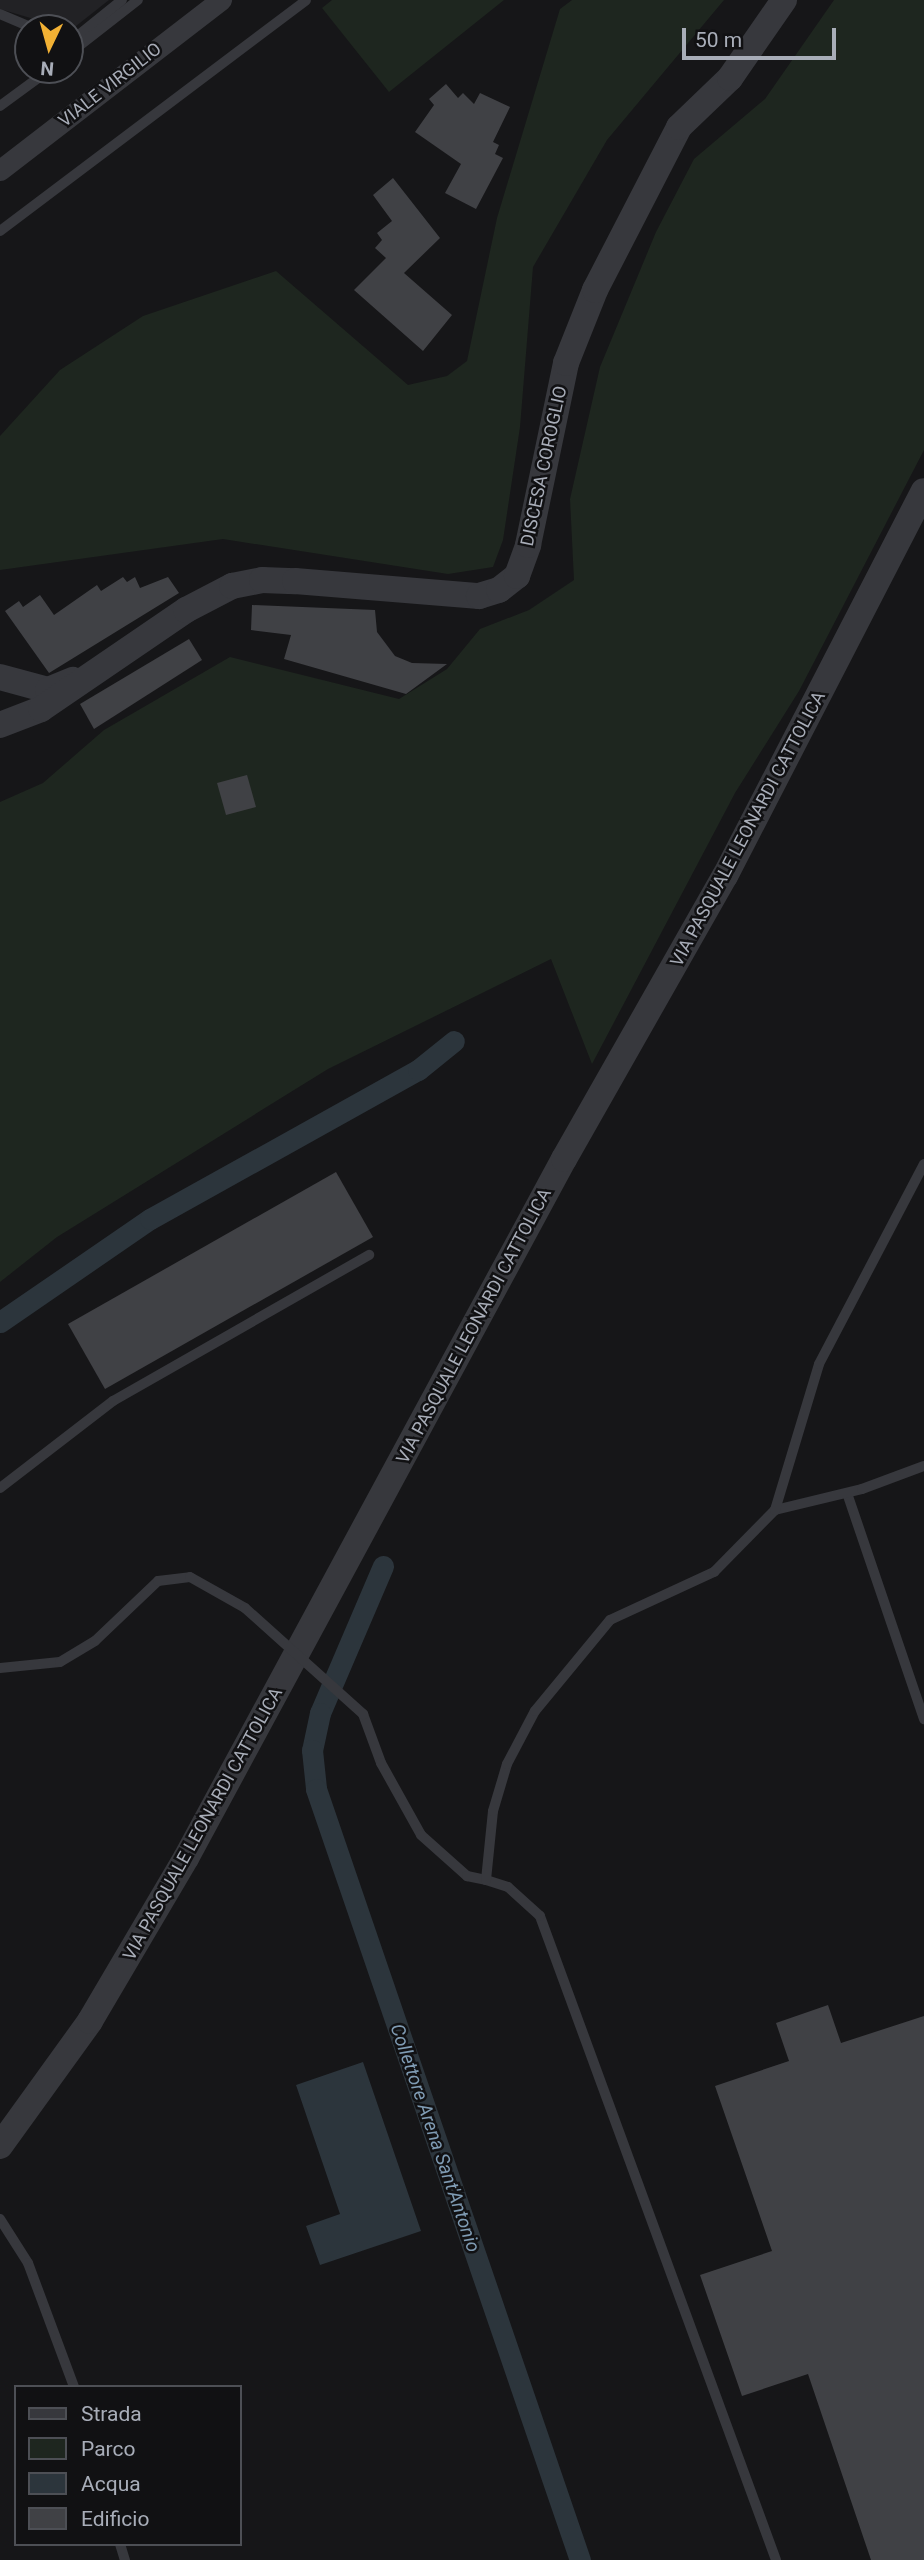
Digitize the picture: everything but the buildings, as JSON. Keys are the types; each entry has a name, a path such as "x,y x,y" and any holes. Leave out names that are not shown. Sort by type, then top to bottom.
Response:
{"street":[{"name":"VIALE VIRGILIO","path":"0,170 221,0"},
{"name":"DISCESA COROGLIO","path":"0,725 41,709 87,675 186,610 232,586 273,580 479,596 499,590 517,576 528,545 566,363 595,290 679,127 730,78 784,0"},
{"name":"VIA PASQUALE LEONARDI CATTOLICA","path":"0,2146 90,2021 168,1889 564,1159 725,876 924,491"},
{"name":"DISCESA COROGLIO","path":"0,679 48,690 87,675"},
{"path":"0,679 7,698 0,718"}],"lane":[{"path":"84,31 122,0"},
{"path":"84,42 138,0"},
{"path":"0,231 306,0"},
{"path":"0,106 30,84"},
{"path":"486,1880 497,1799 507,1764 535,1711 610,1620 714,1572 775,1510 819,1364 924,1164"},
{"path":"0,1488 113,1401 369,1255"},
{"path":"775,1510 847,1493 924,1466"},
{"path":"847,1493 924,1719"},
{"path":"0,1668 60,1662 95,1641 158,1581 190,1577 245,1608 363,1714 381,1763 421,1835 467,1876 508,1887 540,1916 776,2560"},
{"path":"0,2219 28,2263 73,2385"}],"shaded area":[{"path":"0,0 109,0 84,20 84,14 17,14 0,9"}],"green space":[{"path":"332,0 504,0 389,92 322,8"},
{"path":"572,0 724,0 607,140 533,267 520,427 503,540 493,567 448,574 223,539 0,570 0,436 60,370 143,316 276,271 408,385 447,376 467,361 497,218 560,9"},
{"path":"834,0 924,0 924,450 799,691 735,793 592,1064 551,959 328,1069 57,1237 0,1282 0,802 43,783 104,730 230,657 399,699 447,669 480,629 529,610 574,580 570,499 600,367 656,232 694,159 765,99"}],"water":[{"path":"363,2062 421,2231 320,2265 306,2226 340,2214 296,2085"}],"waterway":[{"path":"0,1322 150,1219 418,1070 454,1041"},
{"name":"Collettore Arena Sant'Antonio","path":"383,1566 320,1713 312,1750 316,1789 580,2560"}]}
